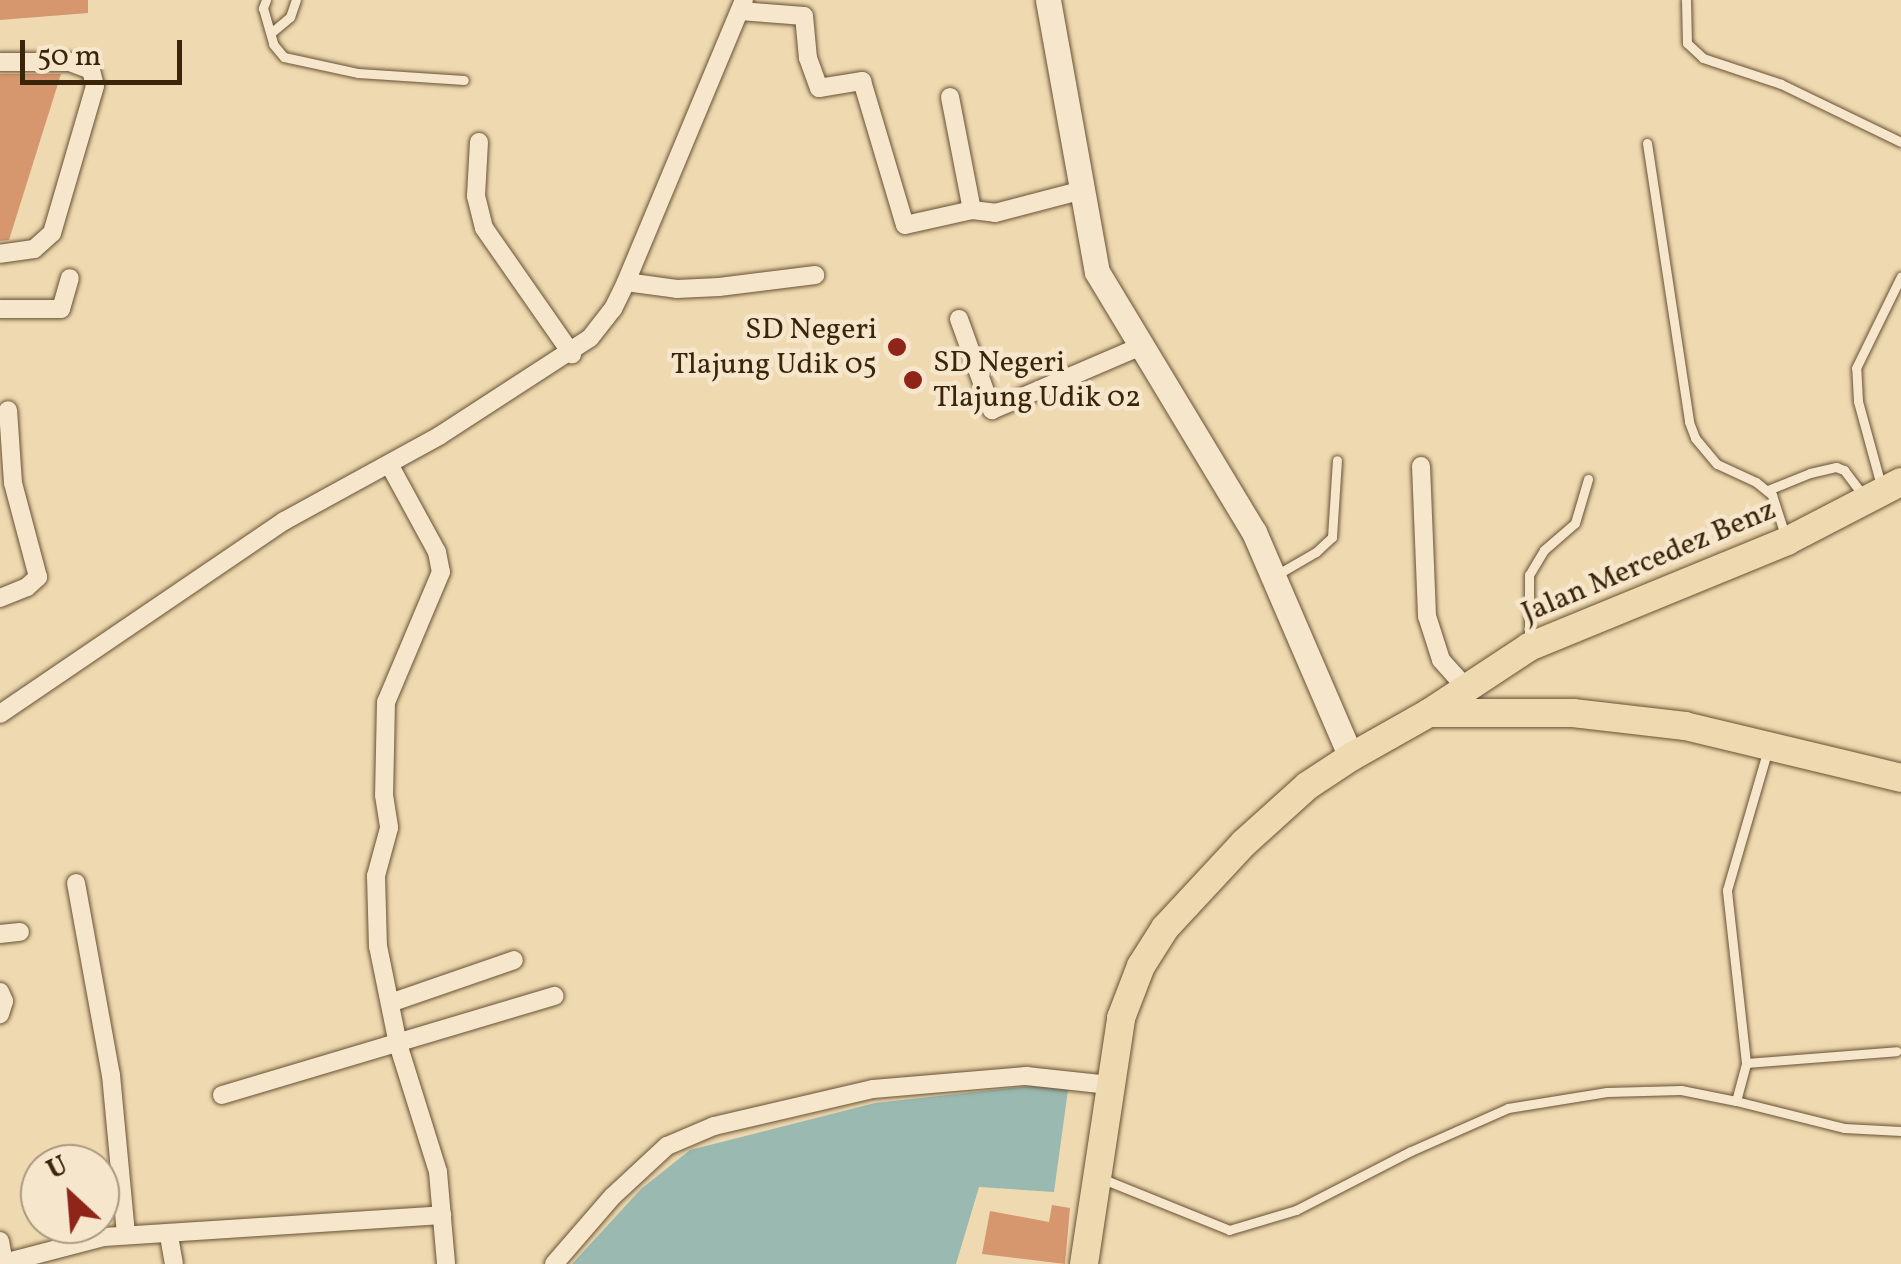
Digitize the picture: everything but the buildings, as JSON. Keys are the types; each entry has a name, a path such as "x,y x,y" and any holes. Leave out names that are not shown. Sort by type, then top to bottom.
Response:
{"main road":[{"name":"Jalan Mercedez Benz","path":"1084,1264 1121,1018 1140,966 1165,928 1244,842 1307,786 1529,647 1787,541 1883,491"},
{"path":"1429,713 1573,712 1685,726 1901,778"}],"street":[{"path":"1048,0 1097,272 1138,346 1231,489 1276,576 1351,757"},
{"path":"0,714 284,521 389,464 572,354 596,332 626,282 742,6 804,16 808,58 819,88 862,81 905,225 972,210 995,213 1083,190"},
{"path":"0,62 70,62 91,70 95,86 52,232 34,249 0,254"},
{"path":"950,97 972,210"},
{"path":"479,142 476,196 484,228 572,354"},
{"path":"626,282 719,288 815,275"},
{"path":"0,309 61,309 70,278"},
{"path":"959,319 989,407 994,411 1138,346"},
{"path":"0,598 28,588 38,577 12,483 8,410"},
{"path":"389,464 441,563 439,581 386,702 382,733 389,828 375,894 378,946 398,1044 431,1141 446,1264"},
{"path":"1421,466 1427,616 1441,660 1465,687"},
{"path":"76,882 111,1075 126,1235"},
{"path":"0,934 20,932"},
{"path":"390,1003 514,960"},
{"path":"0,992 0,1014"},
{"path":"222,1095 555,996"},
{"path":"554,1264 613,1196 667,1146 714,1126 874,1089 1026,1076 1110,1085"},
{"path":"0,1241 2,1263 54,1258 126,1235 169,1236 442,1215"},
{"path":"169,1236 174,1264"}],"lane":[{"path":"266,0 264,8 278,53 298,63 358,73 464,80"},
{"path":"272,32 290,17 296,0"},
{"path":"1686,0 1688,43 1703,58 1797,91 1901,142"},
{"path":"1648,144 1689,422 1695,438 1717,464 1768,490 1782,514 1787,541"},
{"path":"1883,491 1858,401 1856,368 1901,276"},
{"path":"1276,576 1316,552 1332,537 1338,460"},
{"path":"1768,490 1810,472 1836,467 1883,491"},
{"path":"1529,647 1529,574 1544,550 1576,523 1588,478"},
{"path":"1736,1101 1746,1063 1727,890 1769,744"},
{"path":"1746,1063 1897,1051"},
{"path":"1096,1176 1229,1230 1283,1216 1411,1150 1508,1108 1608,1092 1680,1090 1844,1128 1901,1130"}],"water":[{"path":"1057,1083 1068,1090 1054,1192 979,1187 956,1264 572,1264 641,1189 690,1150 875,1103"}],"place":[{"name":"SD Negeri Tlajung Udik 05","path":"897,347"},
{"name":"SD Negeri Tlajung Udik 02","path":"913,380"}]}
